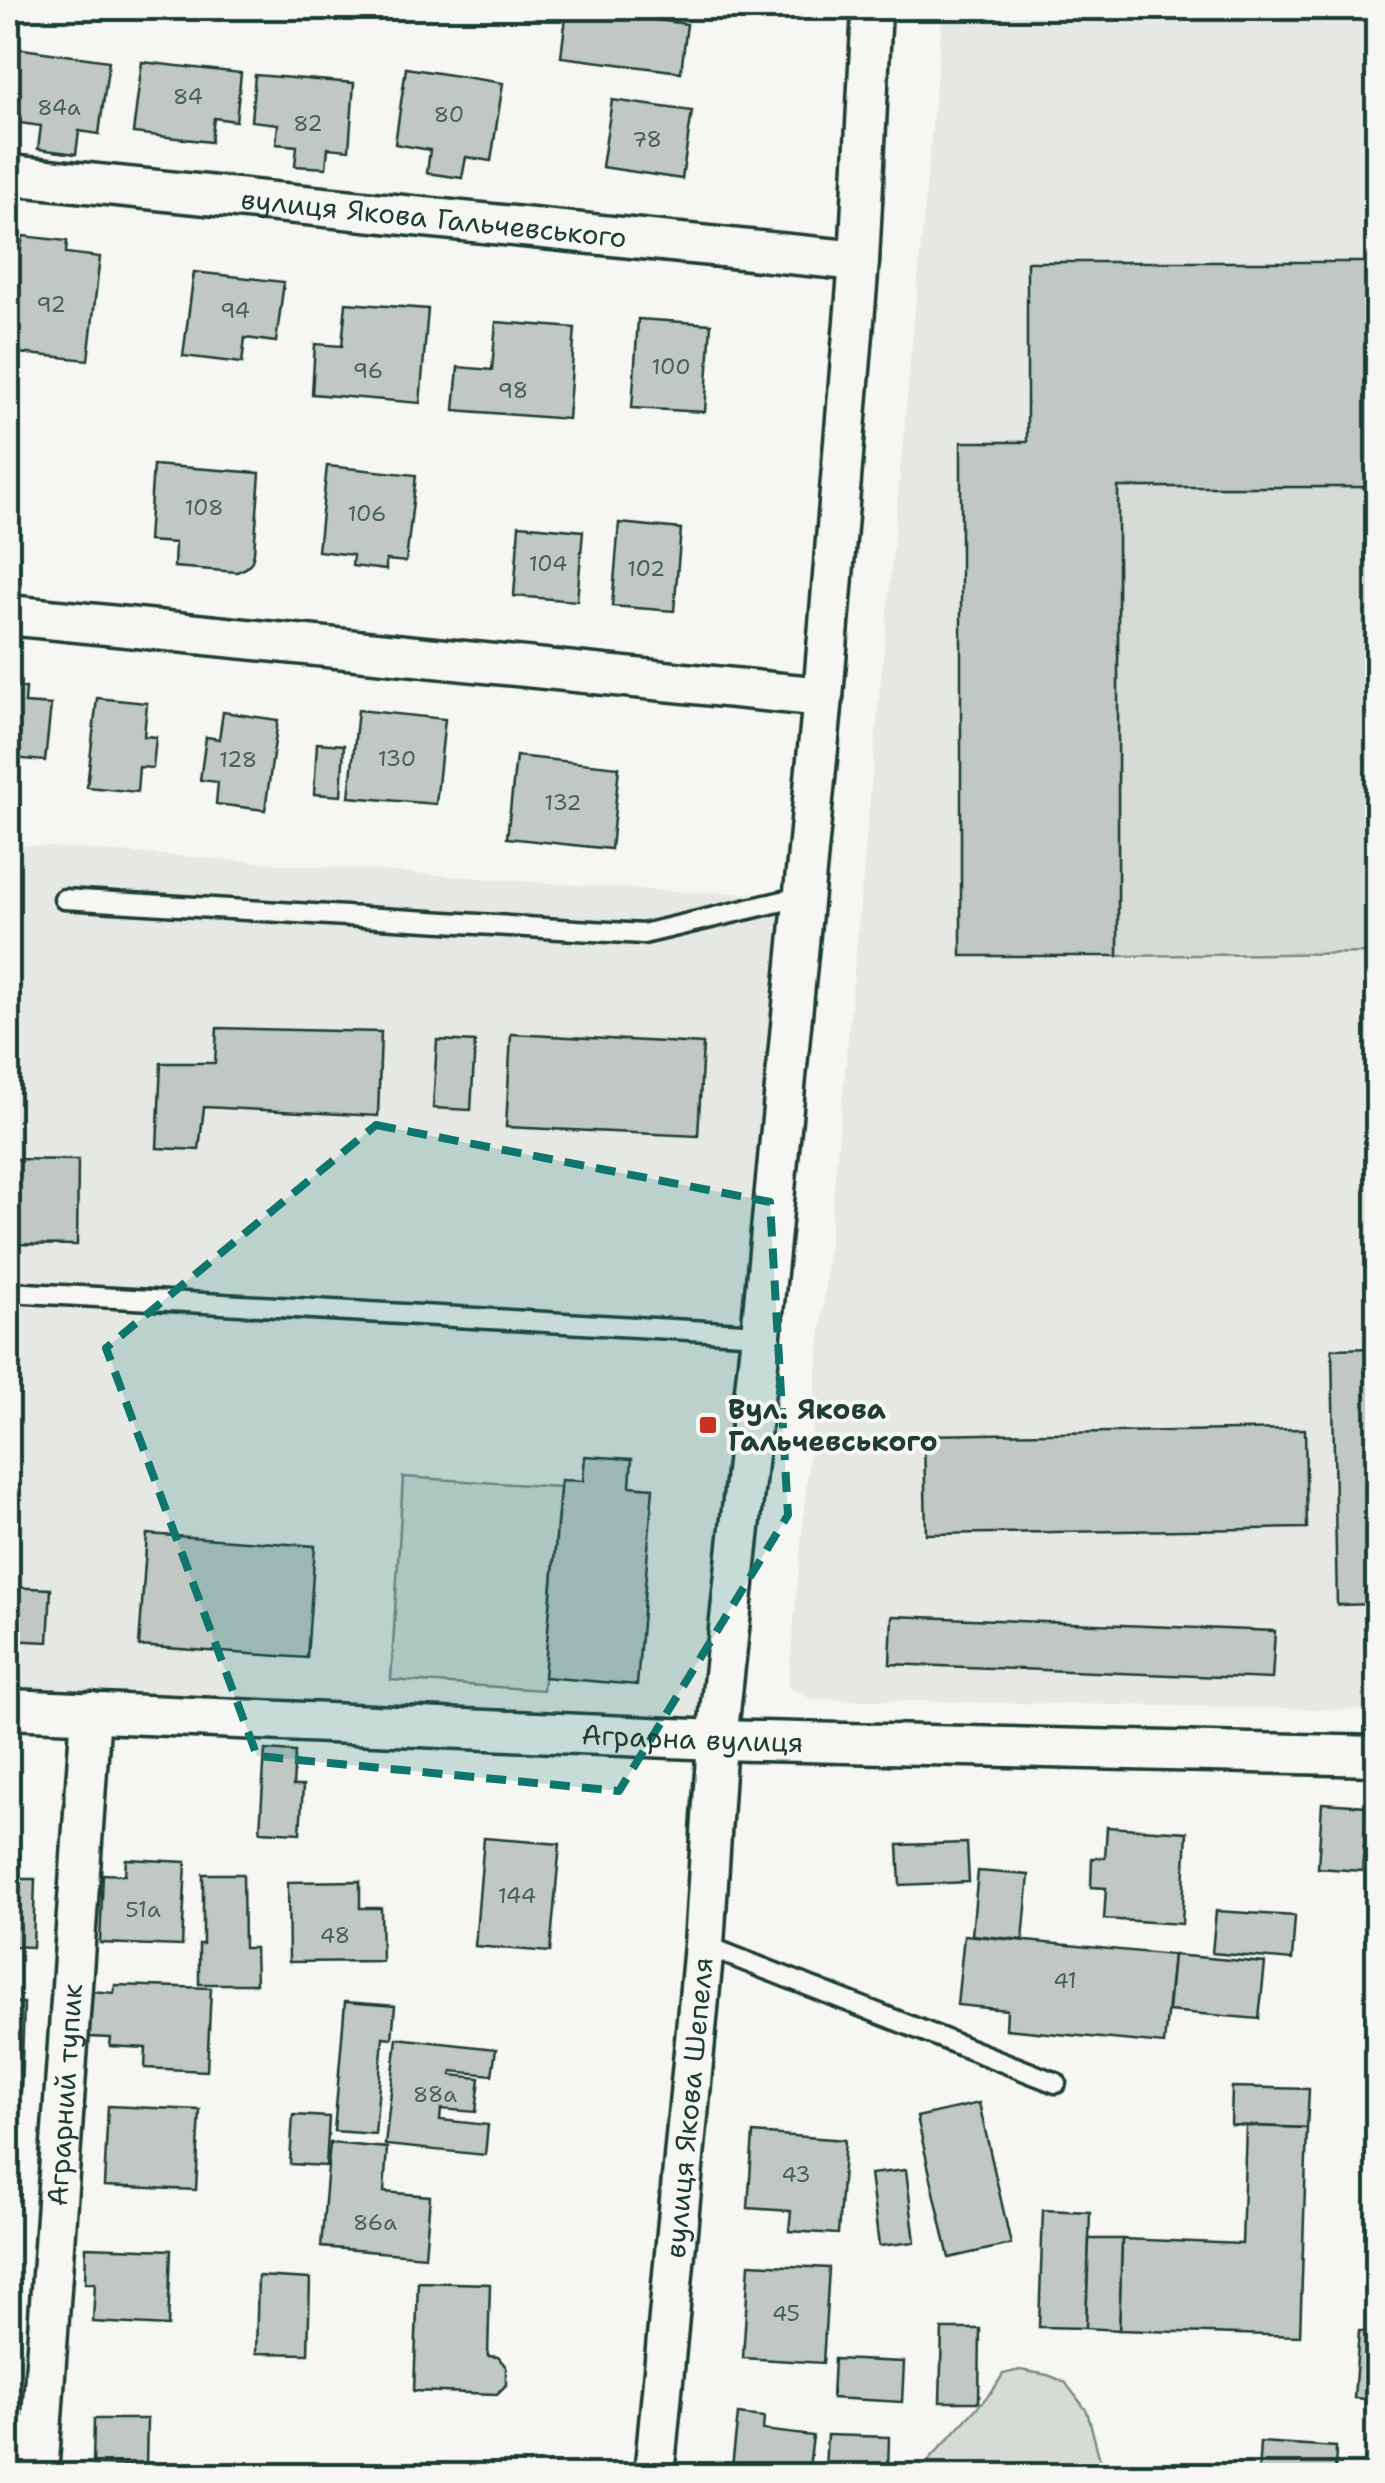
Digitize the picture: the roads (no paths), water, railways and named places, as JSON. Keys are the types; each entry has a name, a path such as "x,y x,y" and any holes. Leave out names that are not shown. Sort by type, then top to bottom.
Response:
{"street":[{"name":"вулиця Якова Шепеля","path":"654,2476 704,1945 717,1740 824,698 859,260 872,8"},
{"name":"вулиця Якова Гальчевського","path":"8,174 859,260"},
{"path":"8,615 824,698"},
{"name":"Аграрна вулиця","path":"8,1710 717,1740 1378,1756"},
{"name":"Аграрний тупик","path":"38,2476 92,1712"}],"lane":[{"path":"64,899 643,934 804,896"},
{"path":"8,1292 760,1334"},
{"path":"704,1945 1056,2083"}],"place":[{"name":"Вул. Якова Гальчевського","path":"708,1425"}]}
